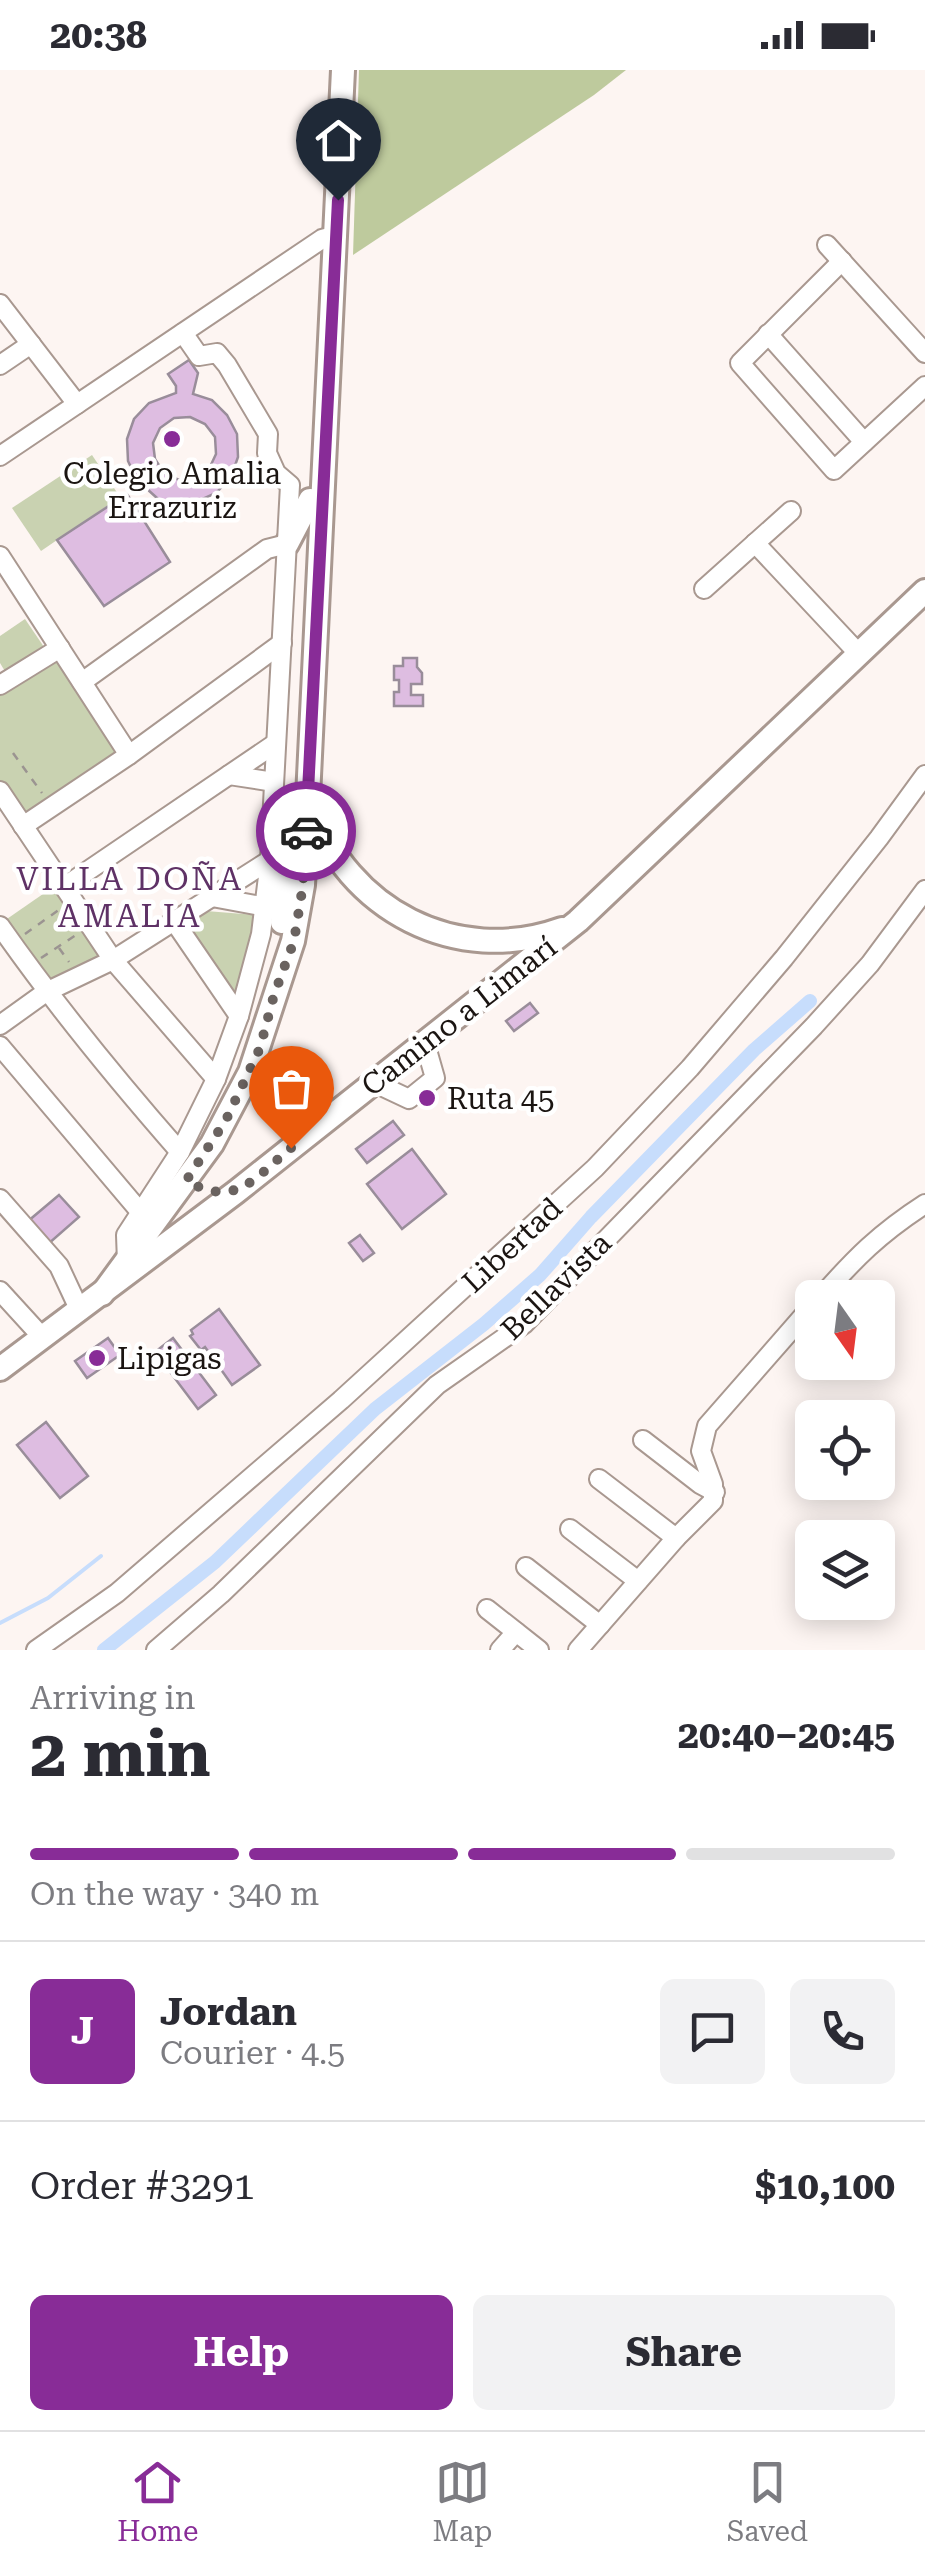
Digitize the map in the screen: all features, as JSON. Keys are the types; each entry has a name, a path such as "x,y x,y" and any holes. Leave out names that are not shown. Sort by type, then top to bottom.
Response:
{"main road":[{"path":"0,1369 102,1294 212,1144 240,1095 260,1048 294,941 303,885 308,798 329,237 330,70"},
{"path":"274,995 299,723 310,500 343,70"},
{"path":"288,544 310,500"},
{"name":"Camino a Limarí","path":"102,1294 578,922 925,591"},
{"path":"299,723 308,798"},
{"name":"Camino a Limarí","path":"308,798 339,862 380,903 414,923 452,936 511,942 578,922"},
{"path":"511,942 522,967"},
{"path":"186,1181 209,1192 236,1192"},
{"path":"170,1204 189,1208 193,1224"}],"street":[{"path":"0,456 329,237"},
{"path":"828,245 925,353"},
{"path":"842,261 740,363 834,470 925,386"},
{"path":"0,304 77,404"},
{"path":"127,1262 126,1236 180,1152 216,1079 239,1016 266,907 270,860 290,485 276,474 267,453 268,434 227,365 217,353 199,356 183,333"},
{"path":"768,334 864,442"},
{"path":"0,365 31,344"},
{"path":"704,588 791,511"},
{"path":"756,543 860,654"},
{"path":"82,682 267,549 288,544"},
{"path":"0,556 129,754"},
{"path":"243,568 285,571"},
{"path":"24,826 282,643"},
{"path":"2,680 60,648"},
{"path":"244,673 280,676"},
{"path":"69,893 276,743"},
{"path":"229,775 274,782"},
{"name":"Libertad","path":"36,1650 117,1593 342,1400 595,1168 701,1055 784,958 925,775"},
{"path":"1,796 113,960 216,1079"},
{"path":"0,1025 46,992 113,960 270,860"},
{"name":"Bellavista","path":"156,1650 222,1594 437,1385 524,1324 814,1026 870,964 925,890"},
{"path":"212,897 266,907"},
{"path":"174,921 239,1016"},
{"path":"0,926 46,992 180,1152"},
{"path":"375,1083 409,1099 435,1078 425,1043"},
{"path":"0,1046 142,1214"},
{"path":"0,1198 59,1266 80,1311"},
{"path":"836,1280 889,1227 925,1204"},
{"path":"0,1291 43,1338"},
{"path":"578,1650 676,1538 714,1501 701,1452 707,1426 795,1325"},
{"path":"642,1440 714,1492"},
{"path":"599,1480 676,1538"},
{"path":"570,1529 638,1581"},
{"path":"526,1567 600,1624"},
{"path":"486,1608 539,1650"},
{"path":"500,1650 516,1632"}],"path":[{"path":"13,753 52,807"},
{"path":"17,940 69,893"},
{"path":"34,963 90,925"},
{"path":"58,946 78,977"}],"green space":[{"path":"359,70 626,70 353,255"},
{"path":"92,455 120,497 41,551 12,508"},
{"path":"25,619 44,647 6,673 0,663 0,636"},
{"path":"54,658 120,753 24,816 0,781 0,693"},
{"path":"56,885 105,957 49,985 4,921"},
{"path":"206,911 256,915 235,1005 189,927"}],"building":[{"path":"189,360 198,373 193,394 212,400 227,415 237,434 238,457 231,477 216,493 186,502 190,510 179,518 170,513 161,515 153,503 157,498 137,480 128,461 127,439 134,419 149,403 176,393 168,374","holes":["190,417 205,424 215,437 216,454 209,469 196,478 179,480 164,473 155,459 153,443 160,428 174,418"]},
{"path":"127,494 170,562 104,606 57,540"},
{"path":"403,658 417,658 422,684 411,684 411,695 423,695 423,706 394,706 399,680 394,680 394,666 403,666"},
{"path":"530,1003 538,1013 514,1031 506,1021"},
{"path":"393,1121 404,1135 367,1163 356,1149"},
{"path":"412,1149 446,1194 402,1229 367,1184"},
{"path":"59,1195 79,1217 47,1245 27,1222"},
{"path":"360,1235 374,1253 363,1261 349,1243"},
{"path":"219,1309 260,1365 232,1385 205,1347 201,1350 190,1336 191,1330"},
{"name":"Lipigas","path":"108,1338 120,1355 87,1378 75,1361"},
{"path":"173,1338 216,1395 198,1409 155,1352"},
{"path":"46,1422 88,1476 60,1498 17,1445"}],"waterway":[{"path":"104,1650 215,1562 375,1409 540,1275 591,1217 754,1050 810,1001"},
{"path":"0,1623 48,1598 101,1556"}],"way so far":[{"path":"291,1148 236,1192 209,1192 186,1181 240,1095 260,1048 294,941 306,831"}],"place":[{"name":"Colegio Amalia Errazuriz","path":"172,439"},
{"name":"Ruta 45","path":"427,1098"},
{"name":"Lipigas","path":"97,1358"}],"district":[{"name":"VILLA DOÑA AMALIA","path":"130,898"}],"route":[{"path":"306,831 338,200"}]}
